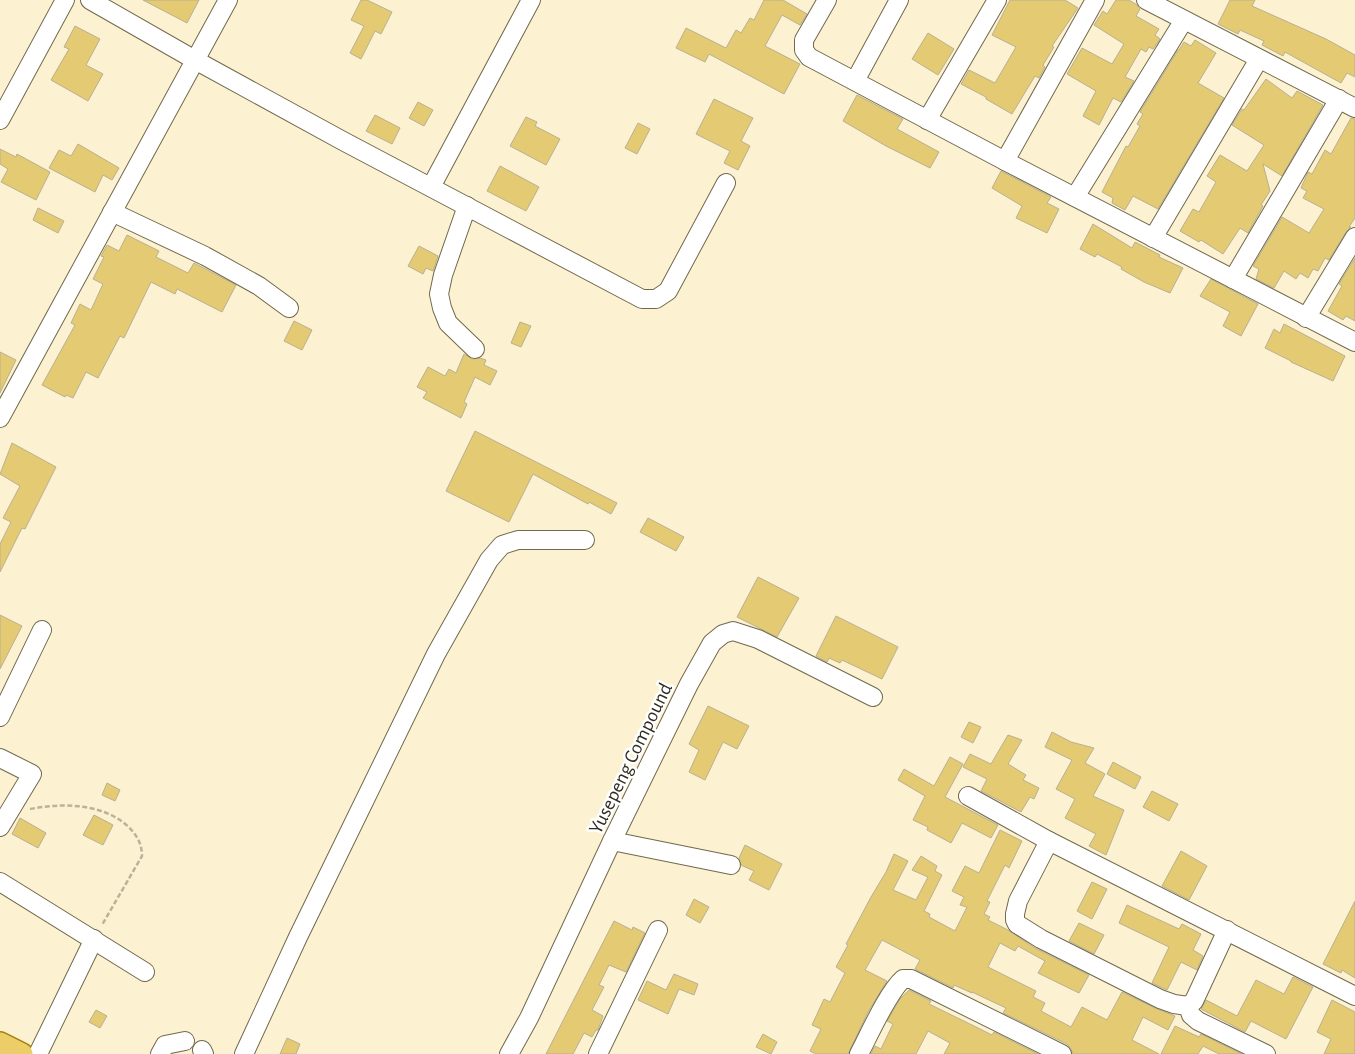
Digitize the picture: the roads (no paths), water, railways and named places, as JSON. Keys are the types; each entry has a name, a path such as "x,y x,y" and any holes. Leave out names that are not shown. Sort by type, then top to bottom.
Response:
{"main road":[{"path":"0,1043 22,1054"}],"street":[{"path":"0,120 64,0"},
{"path":"90,0 194,60 343,141 642,299 650,300 662,296 668,291 726,183"},
{"path":"0,418 6,394 112,212 228,0"},
{"path":"431,187 531,0"},
{"path":"827,0 804,40 804,50 808,56 1005,161 1355,342"},
{"path":"855,81 899,0"},
{"path":"927,120 997,0"},
{"path":"1005,161 1096,0"},
{"path":"1146,0 1355,108"},
{"path":"1075,197 1184,20"},
{"path":"1153,238 1258,59"},
{"path":"1233,279 1339,99"},
{"path":"467,206 443,275 440,294 442,308 448,323 475,349"},
{"path":"112,212 205,256 259,286 289,308"},
{"path":"1306,318 1355,237"},
{"path":"244,1054 298,937 436,654 489,560 502,545 518,540 585,540"},
{"path":"0,717 42,630"},
{"name":"Yusepeng Compound","path":"509,1054 569,935 612,841 712,643 723,634 733,631 758,639 873,698"},
{"path":"0,758 32,774 0,827"},
{"path":"968,796 1049,841 1355,996"},
{"path":"612,841 731,865"},
{"path":"1049,841 1018,901 1015,920 1041,939 1160,999 1188,1006 1194,1001 1227,930"},
{"path":"0,882 145,972"},
{"path":"598,1054 658,930"},
{"path":"38,1054 94,939"},
{"path":"859,1054 889,997 903,979 911,979 1062,1054"},
{"path":"1188,1006 1191,1014 1198,1021 1266,1054"},
{"path":"160,1054 166,1045 185,1040"}]}
